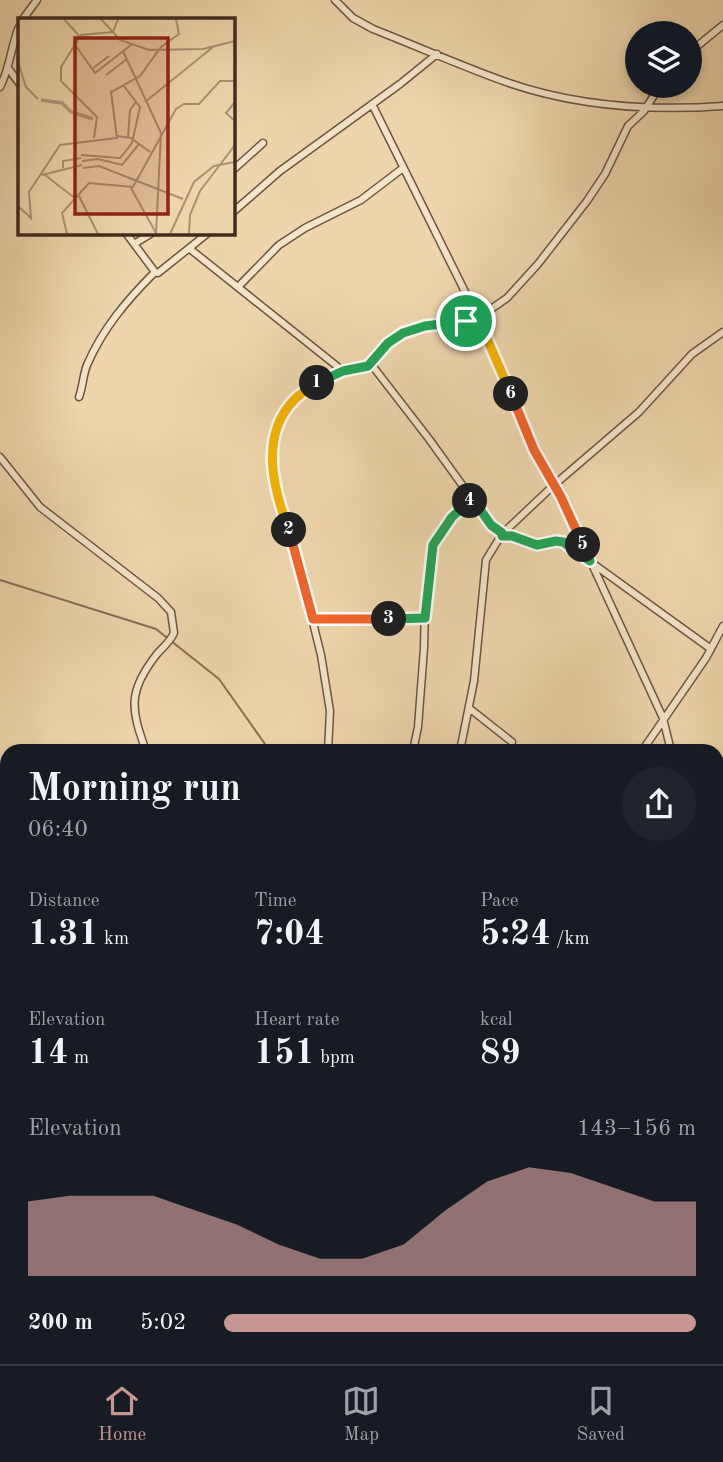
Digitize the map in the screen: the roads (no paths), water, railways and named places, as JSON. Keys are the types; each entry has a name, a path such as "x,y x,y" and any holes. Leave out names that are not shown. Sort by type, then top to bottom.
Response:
{"street":[{"path":"24,18 37,0"},
{"path":"335,0 353,18 373,29 510,83 551,94 648,107 723,106"},
{"path":"702,42 723,25"},
{"path":"0,86 8,68 18,30"},
{"path":"234,211 308,150 437,54"},
{"path":"8,68 18,82"},
{"path":"328,744 330,711 313,619 293,542 274,488 272,459 281,418 295,398 320,380 371,364 388,343 403,333 425,326 478,318 507,298 561,235 605,174 628,126 648,107 653,98"},
{"path":"372,104 478,318 534,450 554,485 663,718 669,744"},
{"path":"234,169 263,143"},
{"path":"238,287 279,245 305,228 361,200 403,168"},
{"path":"127,234 155,272"},
{"path":"134,244 150,234"},
{"path":"79,397 86,368 119,310 155,272 162,272 207,234"},
{"path":"190,249 343,371"},
{"path":"461,744 478,655 486,560 502,535 554,485 639,412 692,354 723,332"},
{"path":"371,364 491,525 502,535 537,545 563,542 711,649"},
{"path":"0,457 40,507 148,590 171,612 174,633 144,675 133,705 144,744"},
{"path":"414,744 419,719 425,618 433,545 452,517 472,498"},
{"path":"313,619 425,618"},
{"path":"646,744 711,649 723,626"},
{"path":"469,708 512,742"}],"waterway":[{"path":"0,580 156,629 219,679 265,744"}]}
